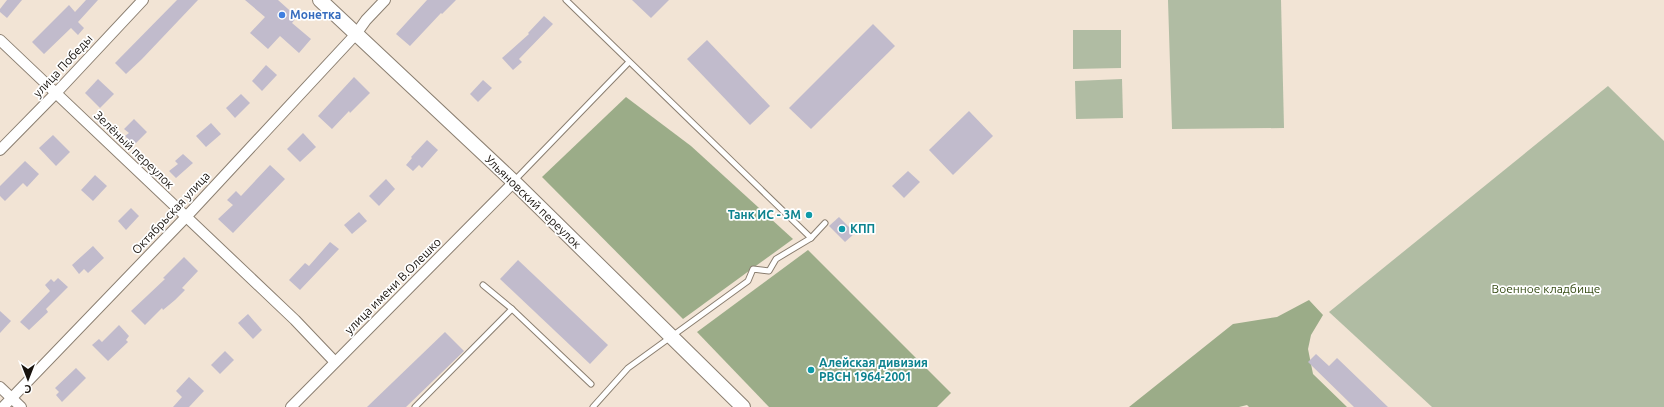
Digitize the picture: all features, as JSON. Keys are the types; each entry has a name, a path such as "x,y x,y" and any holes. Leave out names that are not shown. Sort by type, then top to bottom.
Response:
{"main road":[{"name":"Ульяновский переулок","path":"320,0 514,182 743,407"}],"street":[{"name":"улица Победы","path":"0,150 56,93 143,0"},
{"name":"Октябрьская улица","path":"3,407 186,217 356,34 366,20 385,0"},
{"name":"Зелёный переулок","path":"0,40 294,320 335,362"},
{"name":"улица имени В.Олешко","path":"291,407 514,182"},
{"path":"0,387 21,407"}],"lane":[{"path":"566,0 811,238"},
{"path":"514,182 629,62"},
{"path":"593,407 628,368 748,281 753,269 769,271 776,259 811,238 825,223"},
{"path":"483,285 512,309 591,384"},
{"path":"415,407 512,309"}],"green space":[{"path":"1168,0 1281,0 1284,128 1172,129"},
{"path":"1073,30 1121,30 1121,68 1073,69"},
{"path":"1122,79 1123,118 1076,119 1075,81"},
{"name":"Военное кладбище","path":"1608,86 1664,141 1664,407 1432,407 1329,312"},
{"path":"626,97 691,146 793,239 683,319 542,177"},
{"path":"808,250 951,393 937,407 769,407 697,332"},
{"path":"1309,300 1323,315 1311,335 1308,349 1313,374 1347,407 1249,407 1247,405 1239,407 1129,407 1233,324 1277,317"}],"building":[{"path":"7,0 22,0 7,18 0,12 0,9"},
{"path":"86,0 98,0 78,22 84,28 78,35 71,28 44,54 32,42 69,5 75,12"},
{"path":"177,0 198,0 126,74 115,63"},
{"path":"245,0 278,0 297,17 292,23 311,39 299,53 280,36 268,49 250,33 265,17"},
{"path":"427,0 456,0 442,14 441,13 410,46 396,34"},
{"path":"632,0 669,0 651,18"},
{"path":"544,16 553,24 519,59 522,62 513,70 502,58 529,34 528,33"},
{"path":"873,24 895,46 811,129 789,108"},
{"path":"707,40 770,106 750,125 687,59"},
{"path":"266,65 277,75 262,91 252,81"},
{"path":"354,77 370,93 350,113 349,111 332,129 318,116"},
{"path":"98,79 114,94 100,108 85,93"},
{"path":"483,80 492,88 478,102 470,94"},
{"path":"241,94 250,103 235,118 226,108"},
{"path":"969,111 993,136 953,175 929,150"},
{"path":"134,119 147,132 134,145 125,136 129,133 124,129"},
{"path":"211,123 221,134 206,147 196,136"},
{"path":"303,133 316,147 300,162 287,149"},
{"path":"53,135 70,152 56,166 39,148"},
{"path":"427,140 438,150 422,168 419,165 413,171 406,165 412,158 411,157"},
{"path":"183,154 193,163 176,178 169,171 178,164 175,161"},
{"path":"25,161 39,174 27,187 23,183 5,201 0,196 0,186"},
{"path":"270,165 285,179 233,233 218,219 233,205 227,200 236,191 241,196"},
{"path":"908,171 920,182 904,198 892,186"},
{"path":"95,175 107,186 93,201 81,190"},
{"path":"386,179 395,189 379,206 369,196"},
{"path":"131,208 139,216 126,230 118,221"},
{"path":"359,212 367,221 352,234 344,225"},
{"name":"КПП","path":"839,217 855,233 845,242 829,226"},
{"path":"330,242 339,249 300,290 289,280 305,263 309,266"},
{"path":"93,246 104,258 88,273 84,269 79,274 72,265"},
{"path":"184,257 198,271 182,288 185,290 163,310 162,308 145,325 131,311 165,279 163,278"},
{"path":"518,260 608,345 590,364 500,279"},
{"path":"58,278 68,287 46,309 48,312 29,330 20,322 50,291 45,285 51,279 54,282"},
{"path":"0,311 11,321 0,333"},
{"path":"248,314 262,330 253,339 238,323"},
{"path":"119,325 129,336 126,340 128,342 108,361 92,345 99,339 102,342"},
{"path":"445,332 464,351 406,407 367,407"},
{"path":"225,351 234,360 220,374 211,365"},
{"path":"1316,354 1329,366 1337,358 1388,407 1354,407 1308,362"},
{"path":"76,368 86,378 62,402 56,395 59,392 55,388"},
{"path":"189,377 204,391 189,407 173,407 182,397 176,391"}],"place":[{"name":"Монетка","path":"282,15"},
{"name":"Танк ИС - 3М","path":"809,215"},
{"name":"КПП","path":"842,229"},
{"name":"Алейская дивизия РВСН 1964-2001","path":"811,370"}]}
